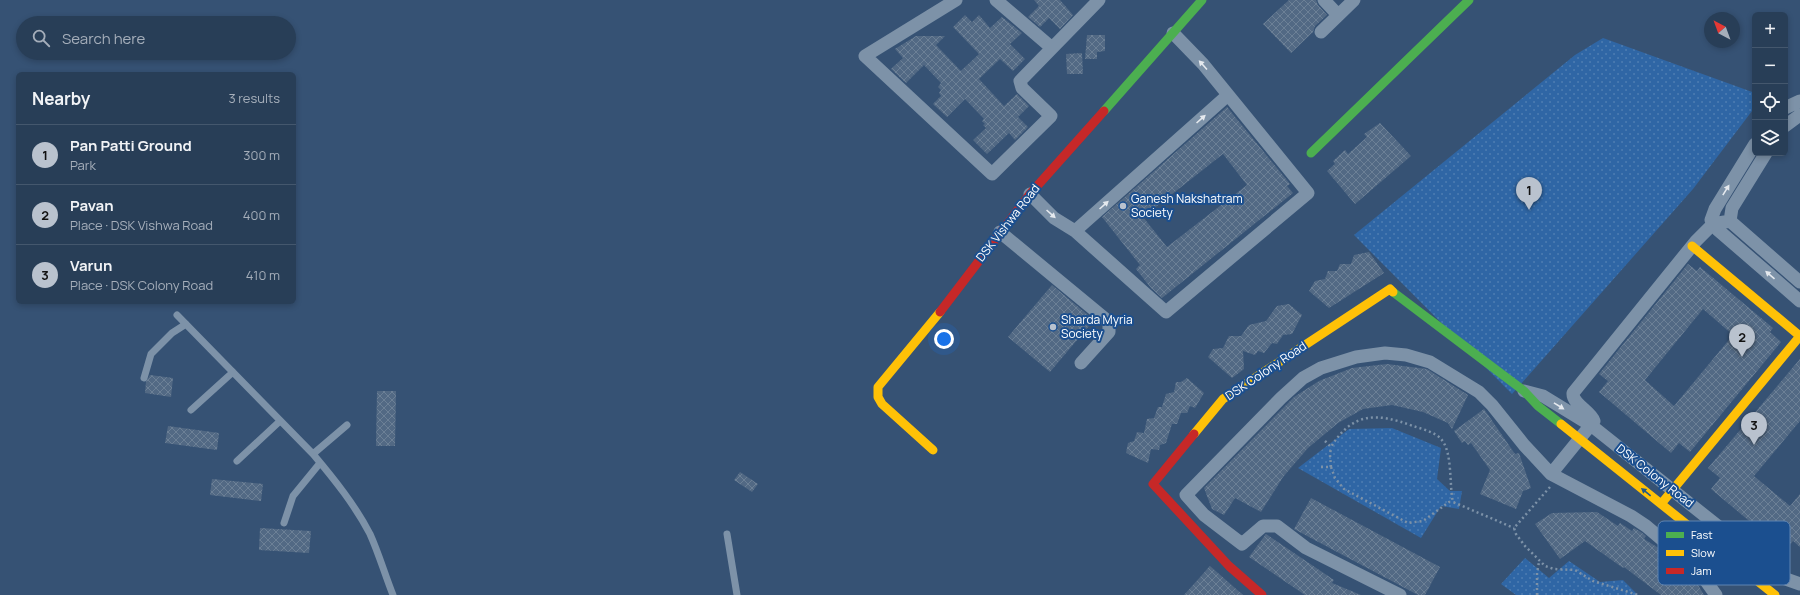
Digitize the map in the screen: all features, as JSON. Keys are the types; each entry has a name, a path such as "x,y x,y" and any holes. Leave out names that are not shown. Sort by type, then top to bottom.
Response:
{"street":[{"path":"956,0 865,56 992,174 1050,116 1022,88 1020,81 1099,0"},
{"path":"996,0 1052,48"},
{"name":"DSK Vishwa Road","path":"933,450 882,404 877,392 878,388 921,337 1030,194 1202,0"},
{"path":"1324,0 1338,15"},
{"path":"1321,32 1354,0"},
{"path":"1311,153 1469,0"},
{"path":"1030,194 1054,218 1075,231 1166,312 1308,193 1203,64 1172,33"},
{"path":"1075,231 1228,95"},
{"path":"1788,107 1800,101"},
{"path":"1788,124 1800,115"},
{"path":"1752,149 1711,216 1713,224 1800,300"},
{"path":"1730,221 1732,208 1764,156"},
{"path":"1715,209 1732,208"},
{"path":"1554,475 1592,426 1594,420 1575,400 1573,393 1692,246 1713,224 1730,221"},
{"path":"1730,221 1800,282"},
{"path":"1000,232 1109,322 1109,332 1082,363"},
{"path":"1661,504 1800,336 1692,246"},
{"name":"DSK Colony Road","path":"1262,595 1228,566 1153,484 1223,399 1390,289 1524,391 1538,406 1682,521"},
{"path":"1400,595 1306,548 1277,526 1263,526 1242,544 1204,515 1186,495 1281,398 1303,378 1321,368 1356,357 1385,354 1406,355 1430,362 1479,392 1492,405 1524,445 1554,475 1631,516 1658,536"},
{"name":"DSK Colony Road","path":"1524,391 1543,396 1592,426 1712,521"},
{"name":"DSK Colony Road","path":"1790,580 1800,584"},
{"path":"1711,585 1716,595"},
{"name":"DSK Colony Road","path":"1762,585 1775,595"}],"lane":[{"path":"177,315 320,463 353,506 370,535 393,595"},
{"path":"144,378 150,354 172,333 186,324"},
{"path":"191,410 233,372"},
{"path":"237,461 280,421"},
{"path":"312,454 347,425"},
{"path":"284,523 293,496 320,463"},
{"path":"727,534 737,595"}],"path":[{"path":"1453,502 1450,491 1449,465 1445,447 1441,440 1424,430 1404,422 1373,416 1349,427 1331,447 1331,467 1335,478 1344,489 1408,523 1423,522 1448,502 1453,502 1514,528 1516,534 1539,562 1545,566 1554,569 1575,570 1593,581 1638,595"},
{"path":"1325,441 1331,447"},
{"path":"1321,467 1331,467"},
{"path":"1514,528 1554,475"},
{"path":"1537,595 1537,573 1539,562"}],"shaded area":[{"path":"1603,38 1752,92 1752,111 1693,189 1512,394 1354,235 1575,55"},
{"path":"1392,428 1441,448 1437,479 1450,491 1462,491 1459,509 1441,506 1421,538 1298,468 1349,429"},
{"path":"1525,558 1549,578 1569,561 1600,582 1623,580 1638,595 1516,595 1501,584"}],"building":[{"path":"1034,0 1060,0 1073,15 1060,29 1049,18 1040,27 1028,17 1039,6"},
{"path":"1289,0 1316,0 1318,5 1327,15 1315,26 1313,32 1291,53 1263,24"},
{"path":"965,15 972,22 979,15 990,28 1002,17 1022,33 1010,44 1025,59 1013,71 1000,59 979,79 1004,106 1017,94 1029,106 1018,117 1028,127 1015,140 1009,133 987,154 973,140 986,128 982,121 984,119 965,99 947,117 933,104 941,96 939,93 941,90 938,87 941,83 924,65 906,83 891,69 903,58 895,49 916,36 945,36 936,45 961,71 979,54 953,27"},
{"path":"1087,35 1105,35 1105,51 1097,52 1097,59 1085,59"},
{"path":"1082,53 1083,74 1067,74 1066,54"},
{"name":"Ganesh Nakshatram Society","path":"1227,107 1290,184 1287,186 1293,193 1162,298 1151,288 1136,269 1140,265 1102,217","holes":["1223,154 1247,185 1167,247 1143,217"]},
{"path":"1380,123 1411,156 1355,204 1327,171 1335,164 1333,161 1345,150 1348,154 1367,137 1364,134"},
{"path":"1369,252 1384,273 1329,308 1309,291 1315,281 1325,279 1328,271 1337,271 1340,264 1351,264 1354,255"},
{"path":"1688,264 1697,271 1700,267 1773,328 1770,332 1781,342 1690,452 1679,443 1671,453 1599,392 1608,381 1599,374","holes":["1703,309 1733,335 1674,406 1645,380"]},
{"name":"Sharda Myria Society","path":"1052,285 1094,320 1050,372 1008,337"},
{"path":"1289,304 1302,315 1292,334 1283,335 1277,344 1272,343 1264,353 1258,351 1255,355 1243,351 1244,369 1232,378 1208,357 1213,349 1223,348 1229,336 1241,336 1249,325 1266,321 1277,306"},
{"path":"1800,359 1800,421 1754,476 1790,506 1800,494 1800,547 1793,541 1790,545 1790,521 1749,521 1711,489 1720,478 1708,468"},
{"path":"1387,364 1427,369 1468,395 1452,429 1448,423 1423,412 1392,405 1363,409 1338,423 1308,448 1283,477 1261,512 1235,498 1224,515 1212,509 1204,488 1294,397 1319,381 1352,368"},
{"path":"150,375 173,378 171,397 145,393 146,382"},
{"path":"1187,378 1204,393 1195,408 1190,406 1187,413 1181,413 1177,424 1172,424 1166,443 1160,445 1159,450 1151,449 1148,463 1126,453 1128,443 1134,441 1137,432 1144,433 1147,419 1154,418 1158,407 1162,407 1166,394 1174,392 1176,382 1181,382"},
{"path":"377,391 396,391 395,446 376,446"},
{"path":"1484,409 1515,454 1519,453 1531,488 1523,491 1516,509 1480,494 1490,470 1471,443 1468,445 1465,441 1462,443 1454,431"},
{"path":"168,426 219,433 217,450 165,443"},
{"path":"740,472 758,484 752,492 734,480"},
{"path":"212,479 263,484 261,501 210,495"},
{"path":"1311,498 1440,567 1425,595 1418,595 1294,529"},
{"path":"1597,512 1618,526 1620,523 1632,531 1634,528 1646,536 1644,539 1658,548 1658,585 1698,585 1704,595 1661,595 1624,567 1623,568 1585,541 1560,559 1535,524 1552,513"},
{"path":"260,528 311,531 309,553 259,550"},
{"path":"1266,534 1334,580 1332,583 1361,595 1305,595 1249,557"},
{"path":"1210,566 1243,595 1184,595"}],"traffic: fast":[{"path":"1104,111 1202,0"},
{"path":"1311,153 1469,0"},
{"path":"1393,292 1524,391 1538,406 1561,424"}],"traffic: slow":[{"path":"1661,504 1800,336 1692,246"},
{"path":"1194,434 1223,399 1390,289 1393,292"},
{"path":"933,450 882,404 878,397 878,387 940,312"},
{"path":"1561,424 1682,521"},
{"path":"1762,585 1775,595"}],"traffic: jam":[{"path":"940,312 1030,194 1104,111"},
{"path":"1194,434 1153,484 1229,566 1262,595"}],"place":[{"name":"Ganesh Nakshatram Society","path":"1123,206"},
{"name":"Pan Patti Ground","path":"1529,210"},
{"name":"Sharda Myria Society","path":"1053,327"},
{"name":"Pavan","path":"1742,357"},
{"name":"Varun","path":"1754,445"}]}
